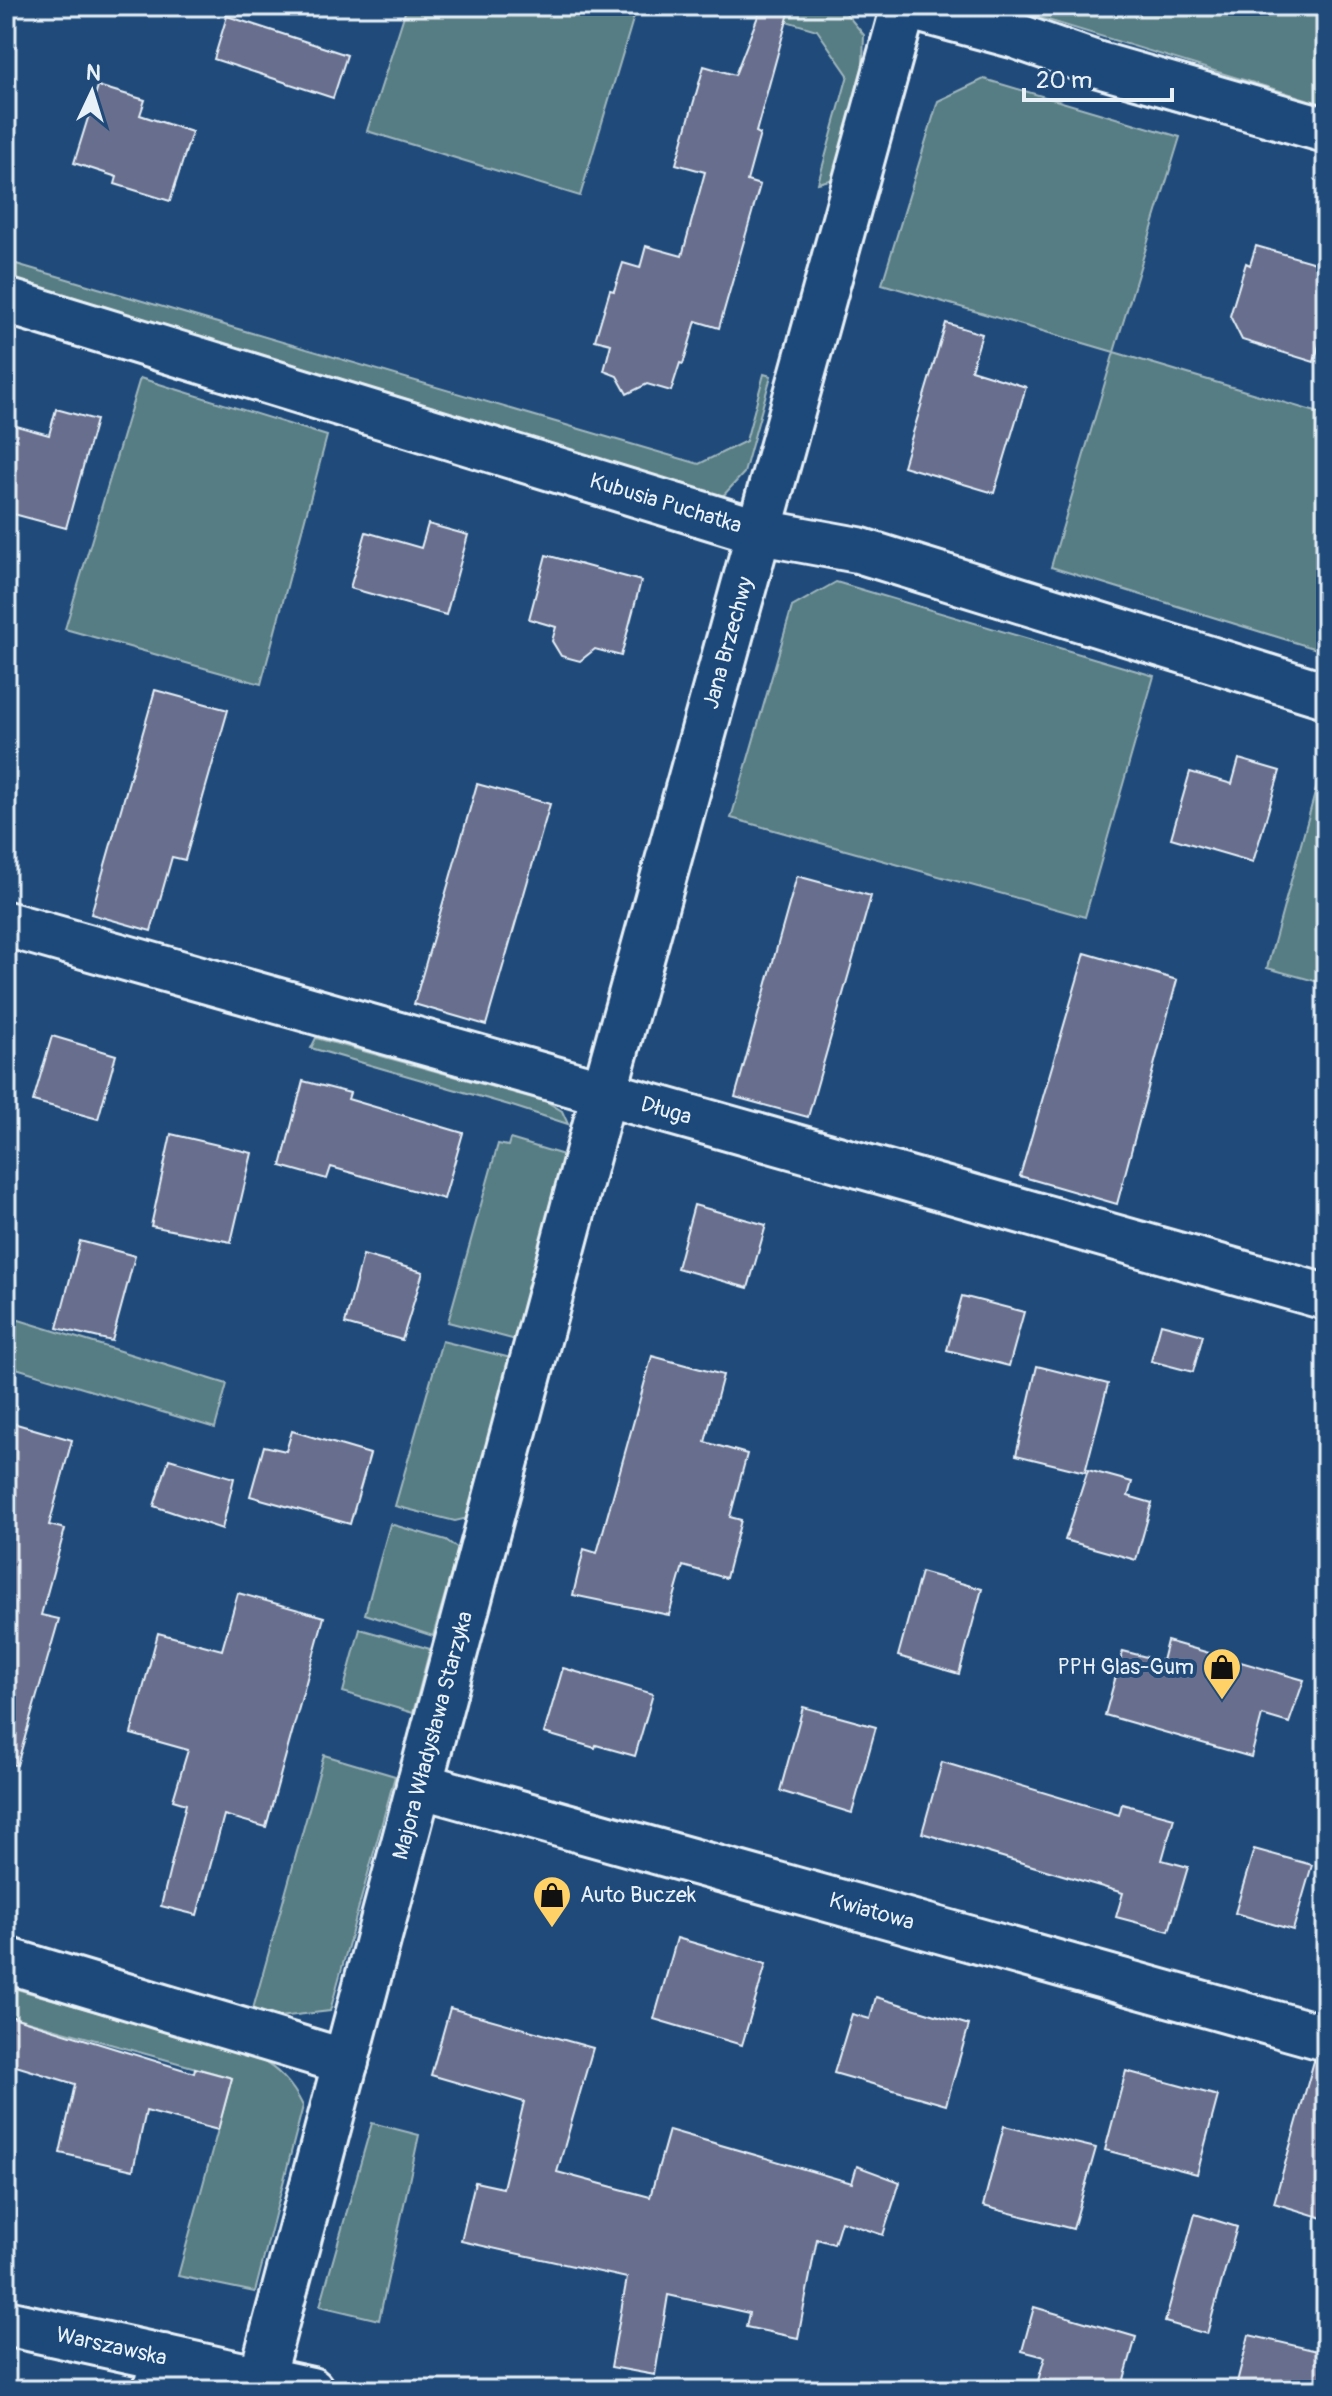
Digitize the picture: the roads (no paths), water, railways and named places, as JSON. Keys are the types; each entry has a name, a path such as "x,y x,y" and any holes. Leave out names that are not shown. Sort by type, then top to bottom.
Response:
{"street":[{"path":"905,6 1013,35 1099,65 1326,130"},
{"name":"Jana Brzechwy","path":"604,1093 905,6"},
{"name":"Kubusia Puchatka","path":"6,301 760,532 858,550 1326,695"},
{"name":"Długa","path":"6,924 1326,1297"},
{"name":"Majora Władysława Starzyka","path":"261,2379 604,1093"},
{"name":"Kwiatowa","path":"419,1785 1326,2038"},
{"path":"6,1960 346,2062"},
{"name":"Warszawska","path":"6,2323 160,2373 261,2379 311,2390"}],"place":[{"name":"PPH Glas-Gum","path":"1222,1701"},
{"name":"Auto Buczek","path":"552,1929"}]}
